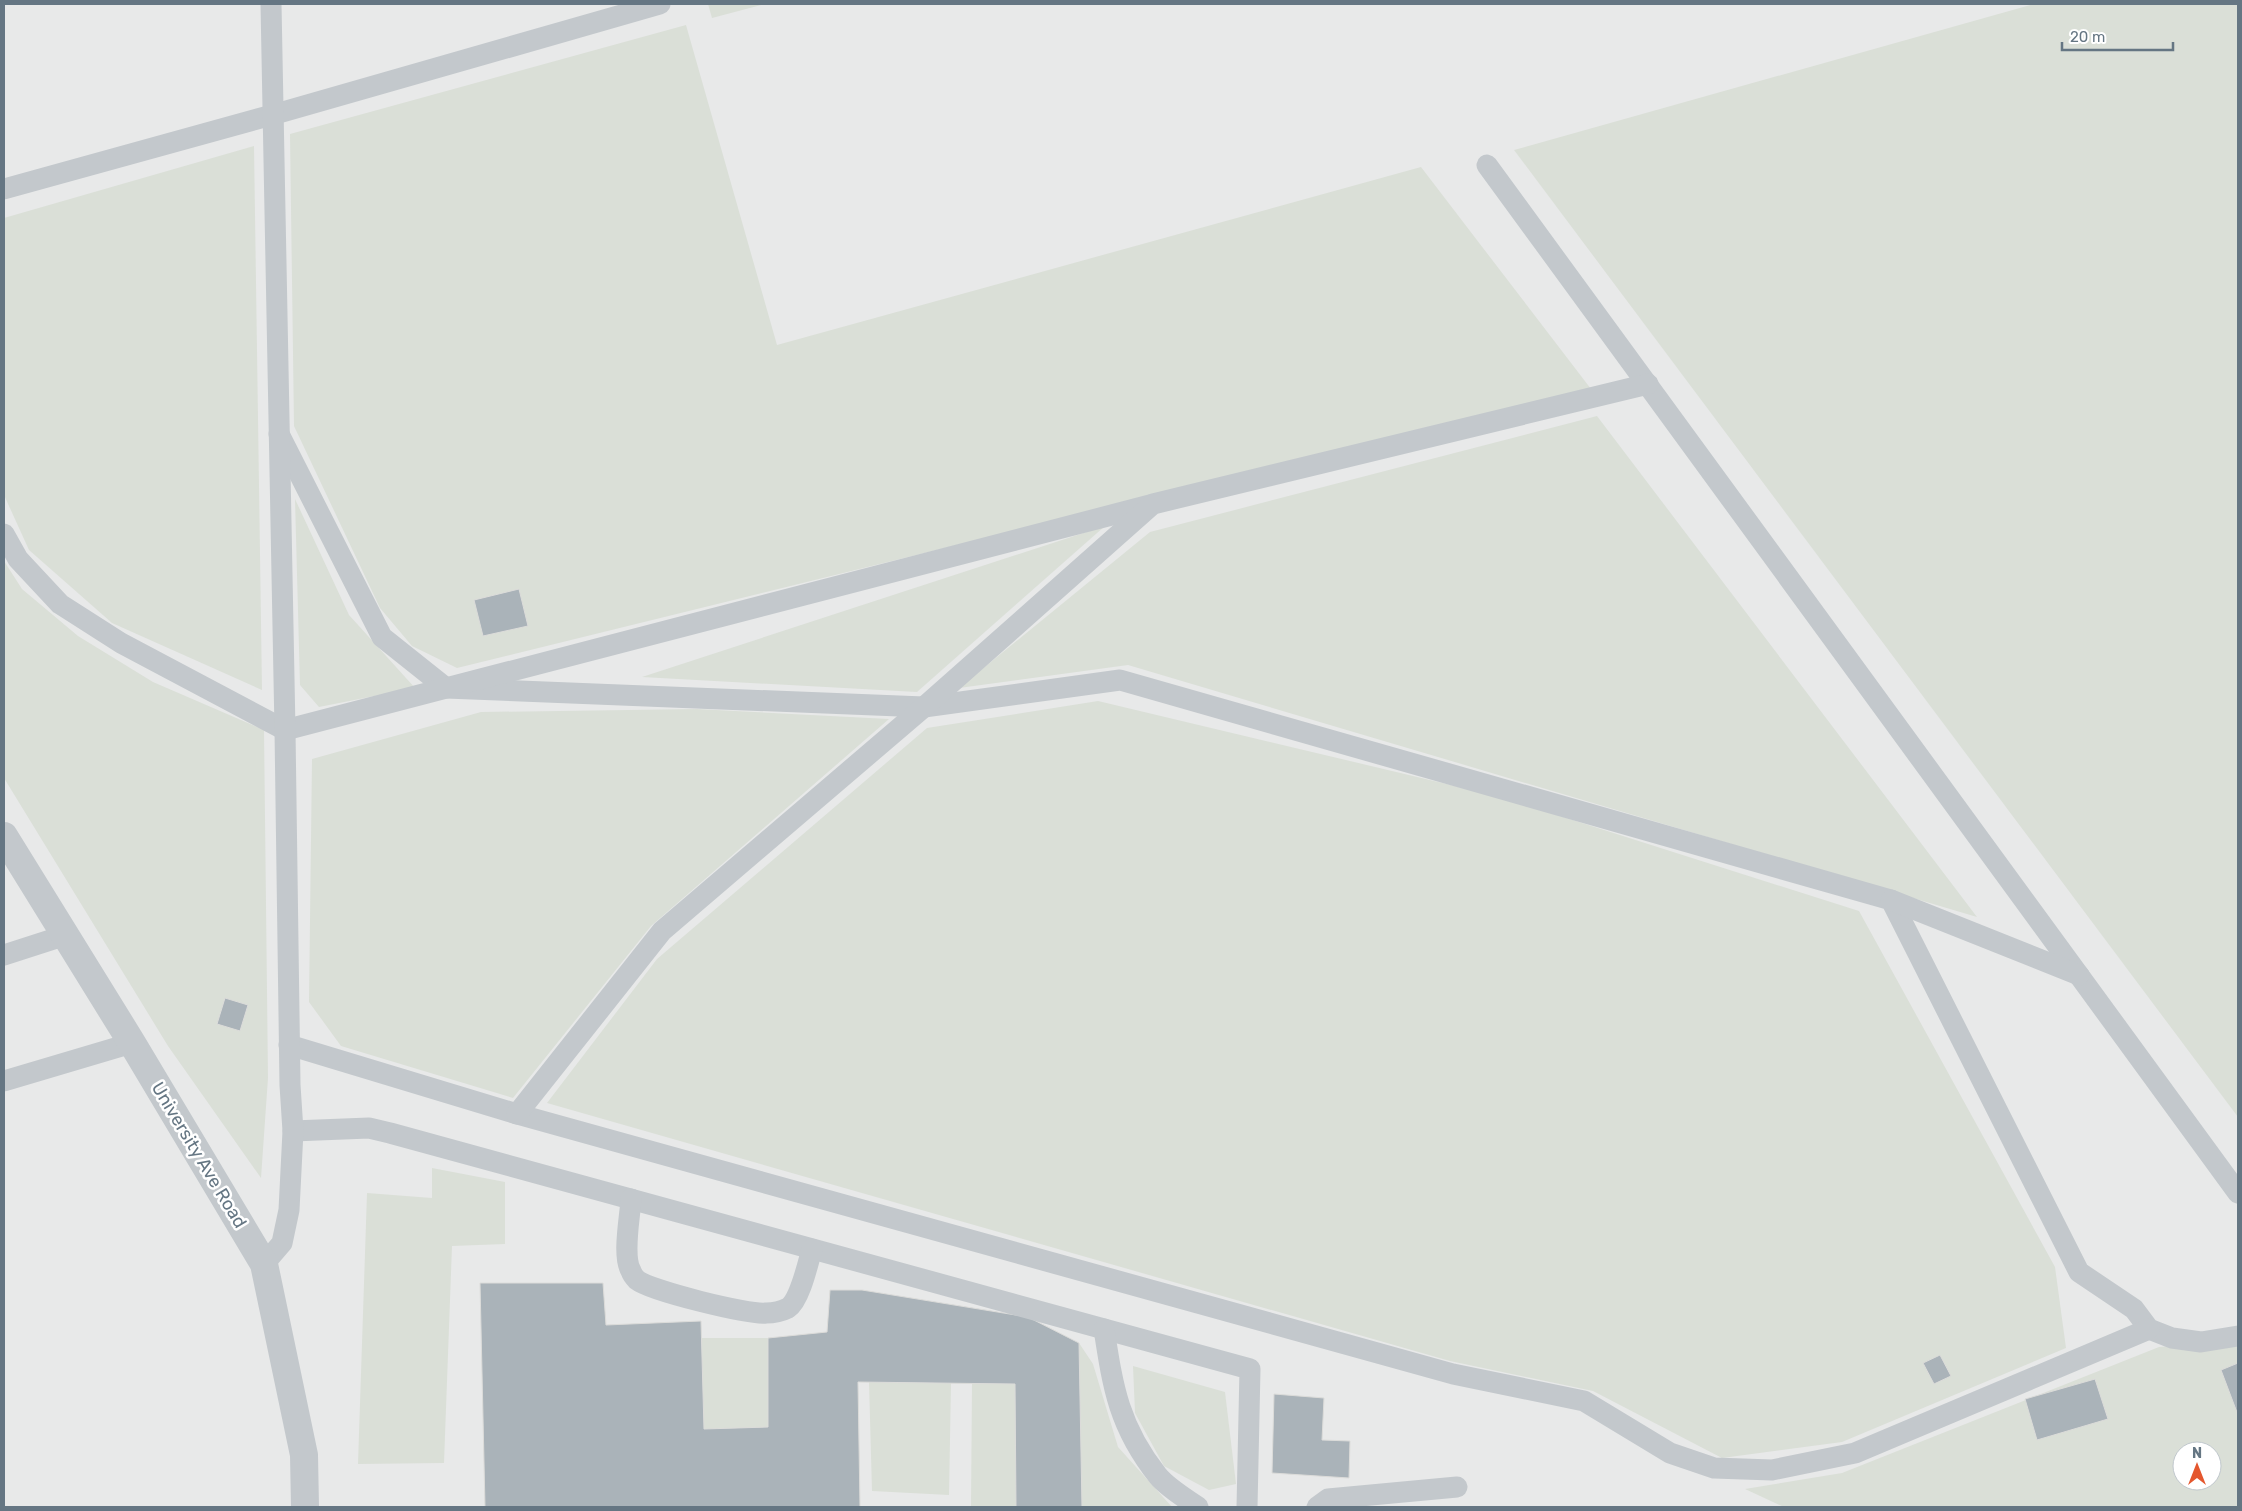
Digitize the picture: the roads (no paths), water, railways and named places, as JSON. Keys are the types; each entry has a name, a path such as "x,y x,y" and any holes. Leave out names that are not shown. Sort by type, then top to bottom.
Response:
{"street":[{"name":"University Ave Road","path":"4,836 132,1043 264,1264 304,1455 305,1507"}],"lane":[{"path":"264,1264 282,1243 289,1210 293,1131 289,1045 285,730 270,4"},
{"path":"4,189 272,115 660,4"},
{"path":"1487,165 2238,1193"},
{"path":"4,534 18,559 60,604 121,643 285,730 1153,504 1648,384"},
{"path":"279,434 382,637 446,688 924,707 1120,680 1891,900 2080,976"},
{"path":"516,1114 662,931 924,707 1153,504"},
{"path":"1891,900 2079,1272 2134,1309 2149,1329 2172,1338 2202,1342 2238,1336"},
{"path":"4,955 66,935"},
{"path":"4,1081 132,1043"},
{"path":"289,1045 516,1114 1453,1374 1584,1401 1670,1454 1714,1468 1772,1470 1855,1454 2149,1329"},
{"path":"4,1067 4,1088"},
{"path":"293,1131 369,1128 1250,1369 1248,1507"},
{"path":"631,1199 627,1256 629,1269 636,1280 678,1296 764,1314 780,1311 789,1307 796,1300 812,1249"},
{"path":"1104,1329 1112,1385 1119,1408 1134,1439 1159,1477 1198,1507"},
{"path":"1317,1507 1328,1498 1457,1487"}]}
